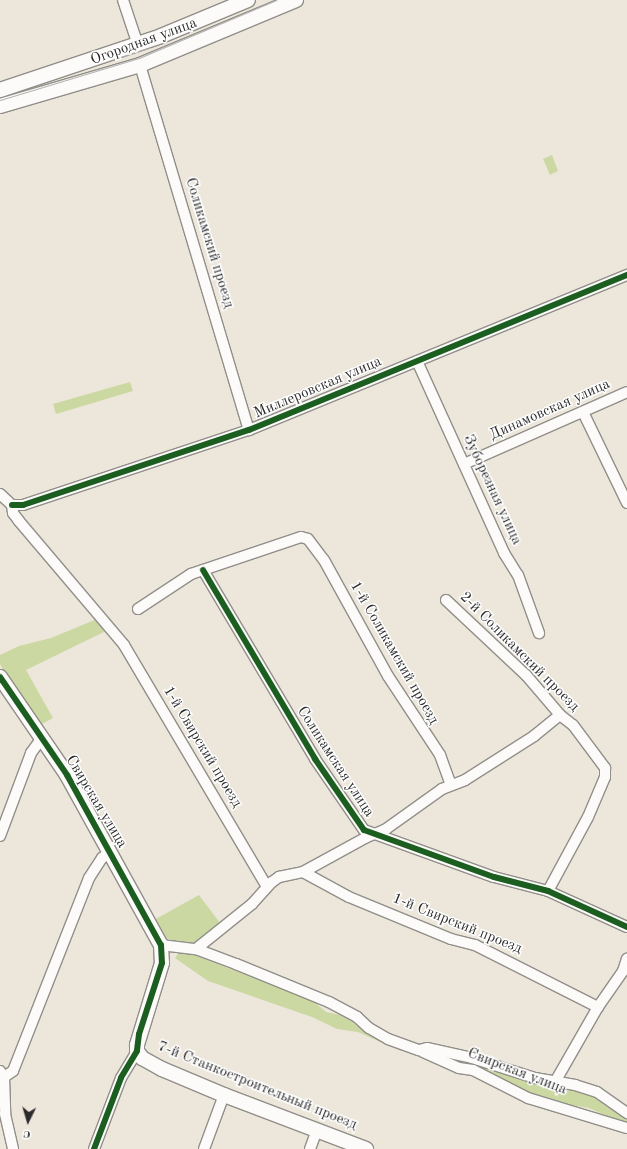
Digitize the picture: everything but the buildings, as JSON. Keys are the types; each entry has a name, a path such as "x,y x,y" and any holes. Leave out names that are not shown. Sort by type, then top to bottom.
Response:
{"street":[{"path":"123,0 138,45"},
{"name":"Огородная улица","path":"0,90 138,45 248,0"},
{"name":"Огородная улица","path":"0,106 140,65 296,0"},
{"name":"Соликамский проезд","path":"140,65 249,430"},
{"name":"Миллеровская улица","path":"12,505 23,506 249,430 627,275"},
{"name":"Зуборезная улица","path":"417,360 504,553 518,575 539,633"},
{"name":"Динамовская улица","path":"464,464 627,392"},
{"path":"583,412 627,503"},
{"path":"0,494 12,505"},
{"name":"1-й Свирский проезд","path":"12,505 13,513 19,521 124,645 266,885"},
{"name":"1-й Соликамский проезд","path":"203,570 300,537 308,539 324,560 388,676 440,756 451,785"},
{"path":"138,608 191,574 203,570"},
{"name":"Соликамская улица","path":"203,570 258,659 314,759 364,830 494,877 548,891 627,927"},
{"name":"2-й Соликамский проезд","path":"446,600 526,675 560,715 573,725 606,772 588,817 548,891"},
{"name":"Свирская улица","path":"0,677 66,775 161,945 196,949 328,1002 357,1017 369,1028 388,1039 419,1050 459,1068 473,1070 528,1098 627,1128"},
{"path":"196,949 252,904 266,885 279,877 303,872 375,833 386,829 451,785 465,780 534,736 560,715"},
{"path":"0,836 31,753 41,739"},
{"path":"14,1149 5,1114 2,1074 13,1071 89,878 102,858 110,852"},
{"name":"1-й Свирский проезд","path":"303,872 324,886 355,900 451,939 476,944 598,1007"},
{"path":"94,1149 122,1078 137,1051 139,1034 162,963 161,945"},
{"path":"555,1082 598,1007 625,972 627,959"},
{"name":"Свирская улица","path":"419,1050 427,1048 472,1058 555,1082 575,1084 597,1092 627,1113"},
{"name":"7-й Станкостроительный проезд","path":"137,1051 142,1058 162,1069 224,1095 366,1149"},
{"path":"204,1149 224,1095"},
{"path":"310,1149 318,1130"}],"green space":[{"path":"552,155 558,171 550,175 543,159"},
{"path":"130,382 133,391 56,414 53,404"},
{"path":"97,619 108,630 26,670 53,718 40,725 13,687 0,664 0,655 19,646 51,638"},
{"path":"199,895 220,923 195,945 176,942 166,938 154,920"},
{"path":"181,950 312,1000 326,1012 345,1016 362,1030 410,1050 401,1051 358,1032 337,1029 312,1017 208,981 175,958"},
{"path":"431,1052 593,1094 627,1118 627,1125 589,1108 548,1101"}],"tram line":[{"path":"0,100 139,58 276,0"},
{"path":"115,59 149,48"}],"cycle path":[{"path":"12,505 23,505 249,430 627,275"},
{"path":"203,570 315,759 364,830 494,877 548,891 627,927"},
{"path":"0,677 67,775 161,945 162,963 139,1034 137,1051 121,1078 94,1149"}]}
